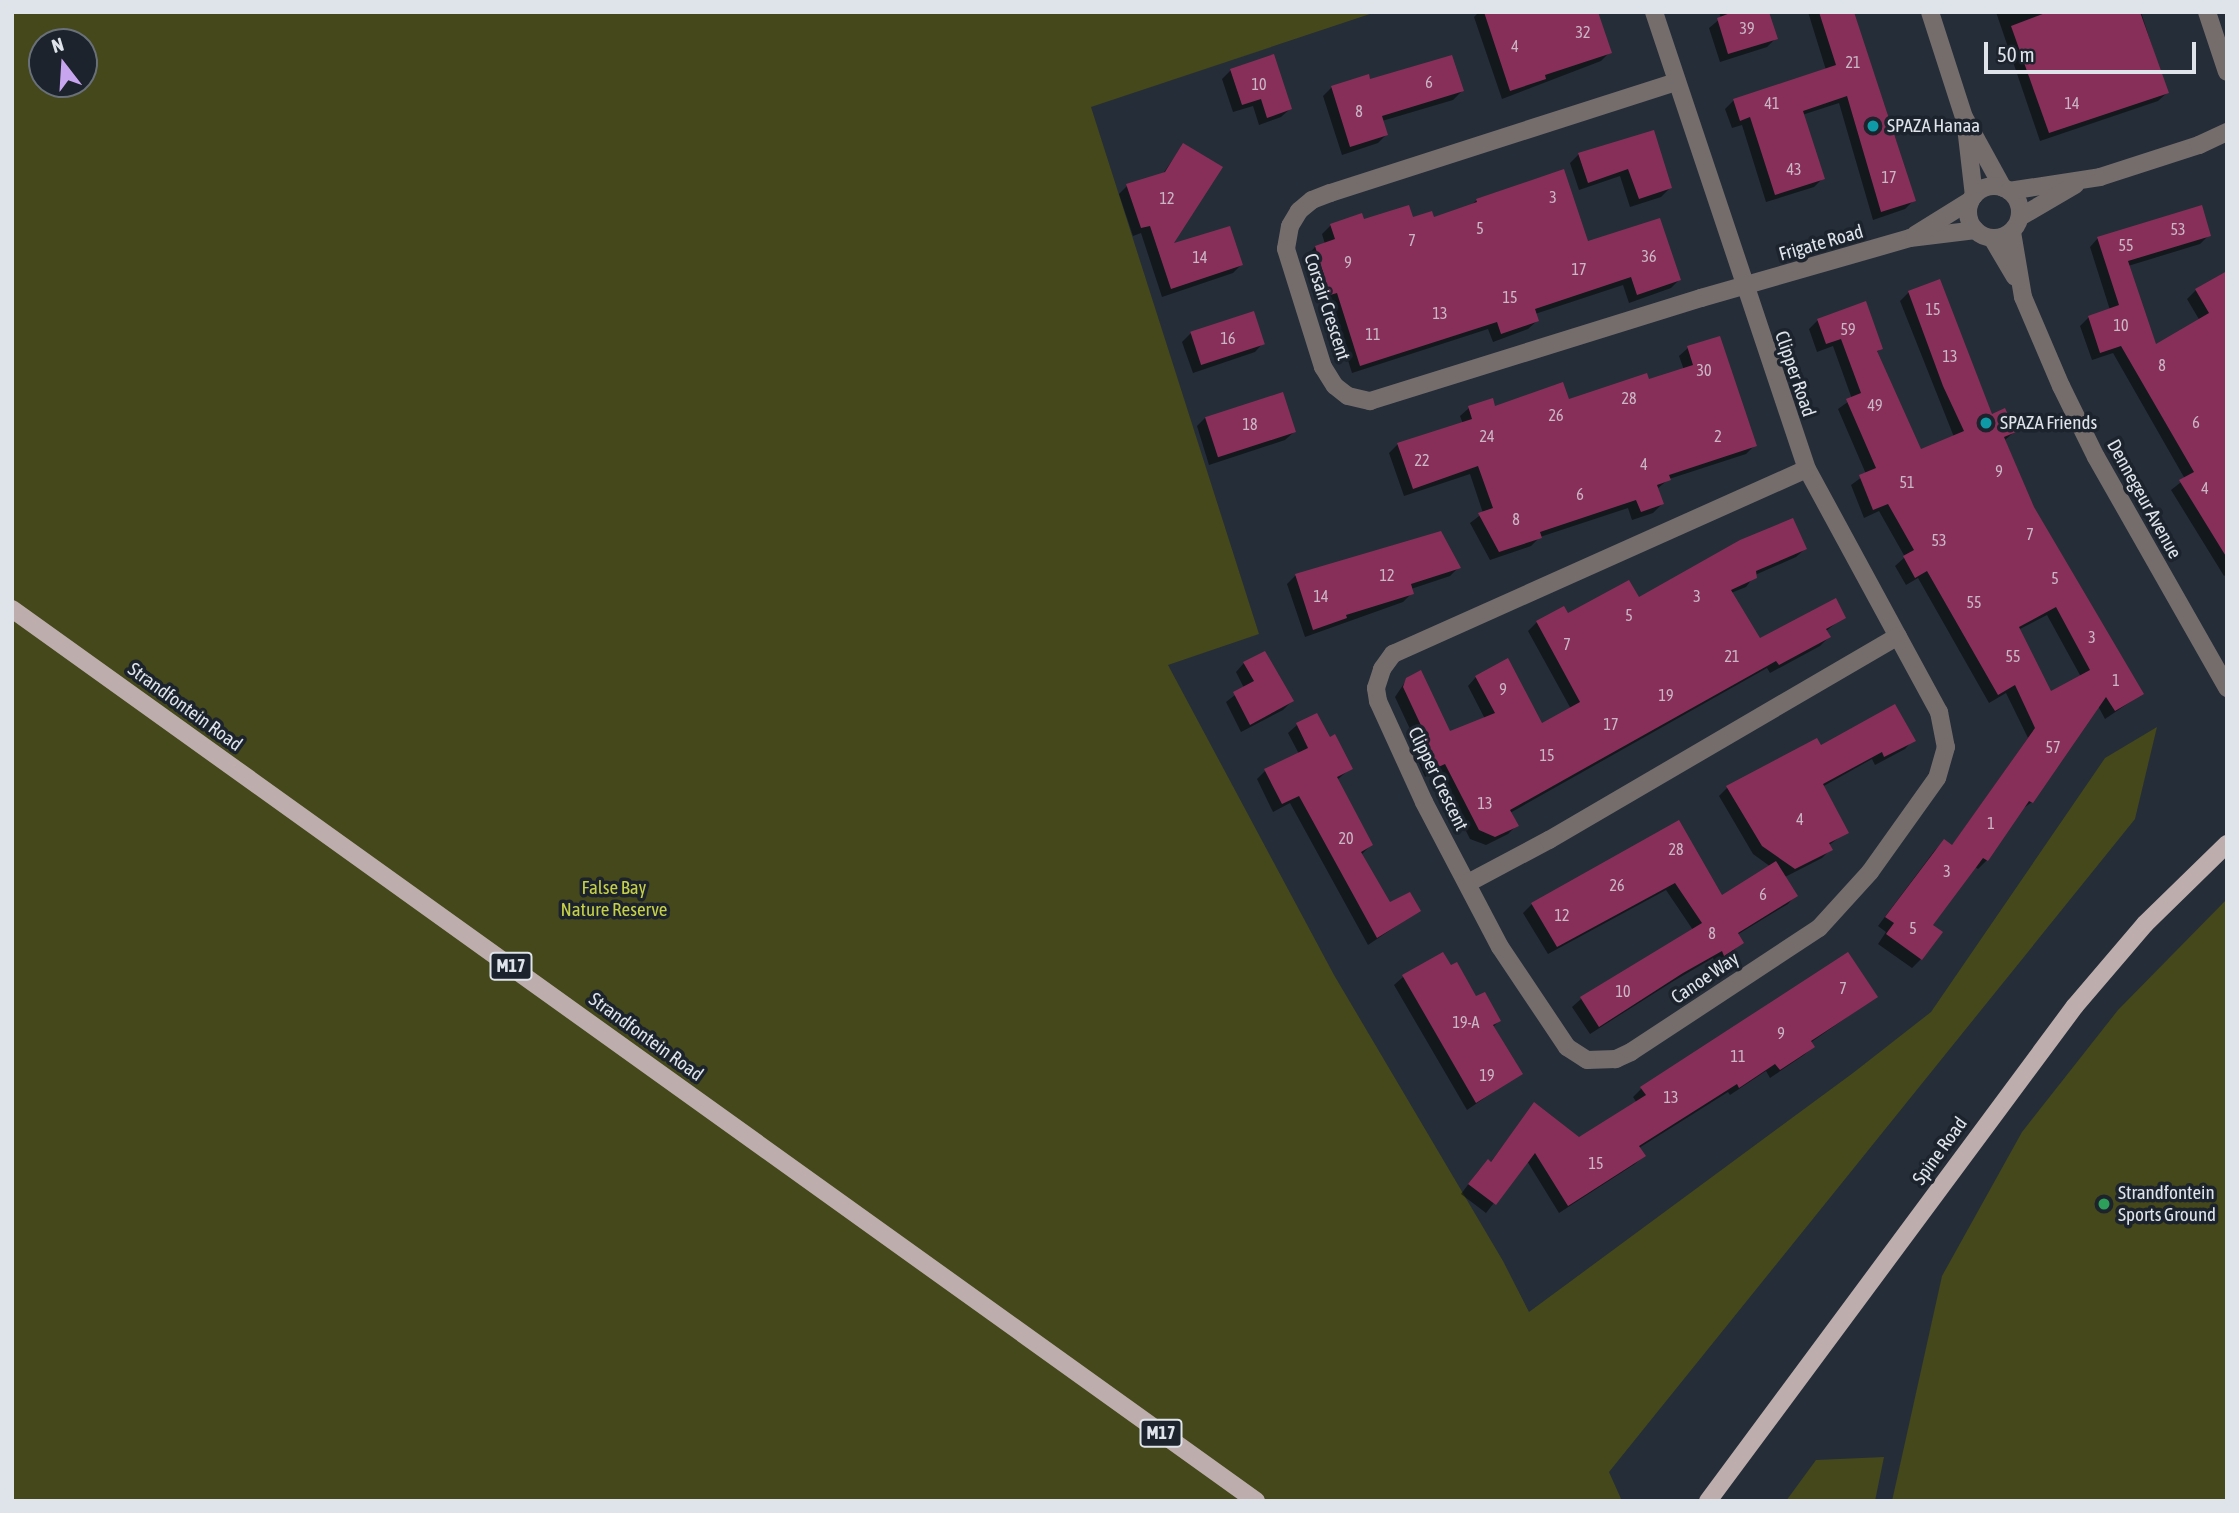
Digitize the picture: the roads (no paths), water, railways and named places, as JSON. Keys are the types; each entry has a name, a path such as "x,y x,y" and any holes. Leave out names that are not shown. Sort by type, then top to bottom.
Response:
{"main road":[{"name":"Strandfontein Road","path":"12,609 1255,1501"},
{"name":"Spine Road","path":"1707,1501 2075,1006 2145,924 2227,844"}],"street":[{"name":"Clipper Road","path":"1654,12 1807,469 1939,712 1945,729"},
{"path":"1930,12 1964,117 1972,197 1969,219 1984,234 2016,224 2084,180"},
{"path":"2207,12 2227,72"},
{"name":"Corsair Crescent","path":"1676,82 1312,200 1299,211 1290,226 1286,249 1324,367 1343,394 1370,401 1744,287"},
{"path":"1964,117 2006,189 2018,202 2016,224"},
{"path":"1972,197 1991,186 2006,189 2084,180 2199,145 2227,132"},
{"name":"Frigate Road","path":"1909,238 1972,197"},
{"name":"Dennegeur Avenue","path":"2016,224 2020,286"},
{"name":"Frigate Road","path":"1744,287 1909,238 1984,234"},
{"name":"Dennegeur Avenue","path":"1984,234 2020,286 2061,386 2096,457 2227,688"},
{"name":"Clipper Crescent","path":"1468,883 1424,802 1378,701 1376,688 1382,669 1393,654 1807,469"},
{"path":"1468,883 1549,840 1898,636"},
{"name":"Canoe Way","path":"1468,883 1500,947 1567,1047 1587,1060 1616,1059 1819,928 1840,908 1870,872 1937,778 1946,747 1945,729"}],"place":[{"name":"SPAZA Hanaa","path":"1873,126"},
{"name":"SPAZA Friends","path":"1986,423"},
{"name":"Strandfontein Sports Ground","path":"2104,1204"}],"park label":[{"name":"False Bay Nature Reserve","path":"614,899"}]}
